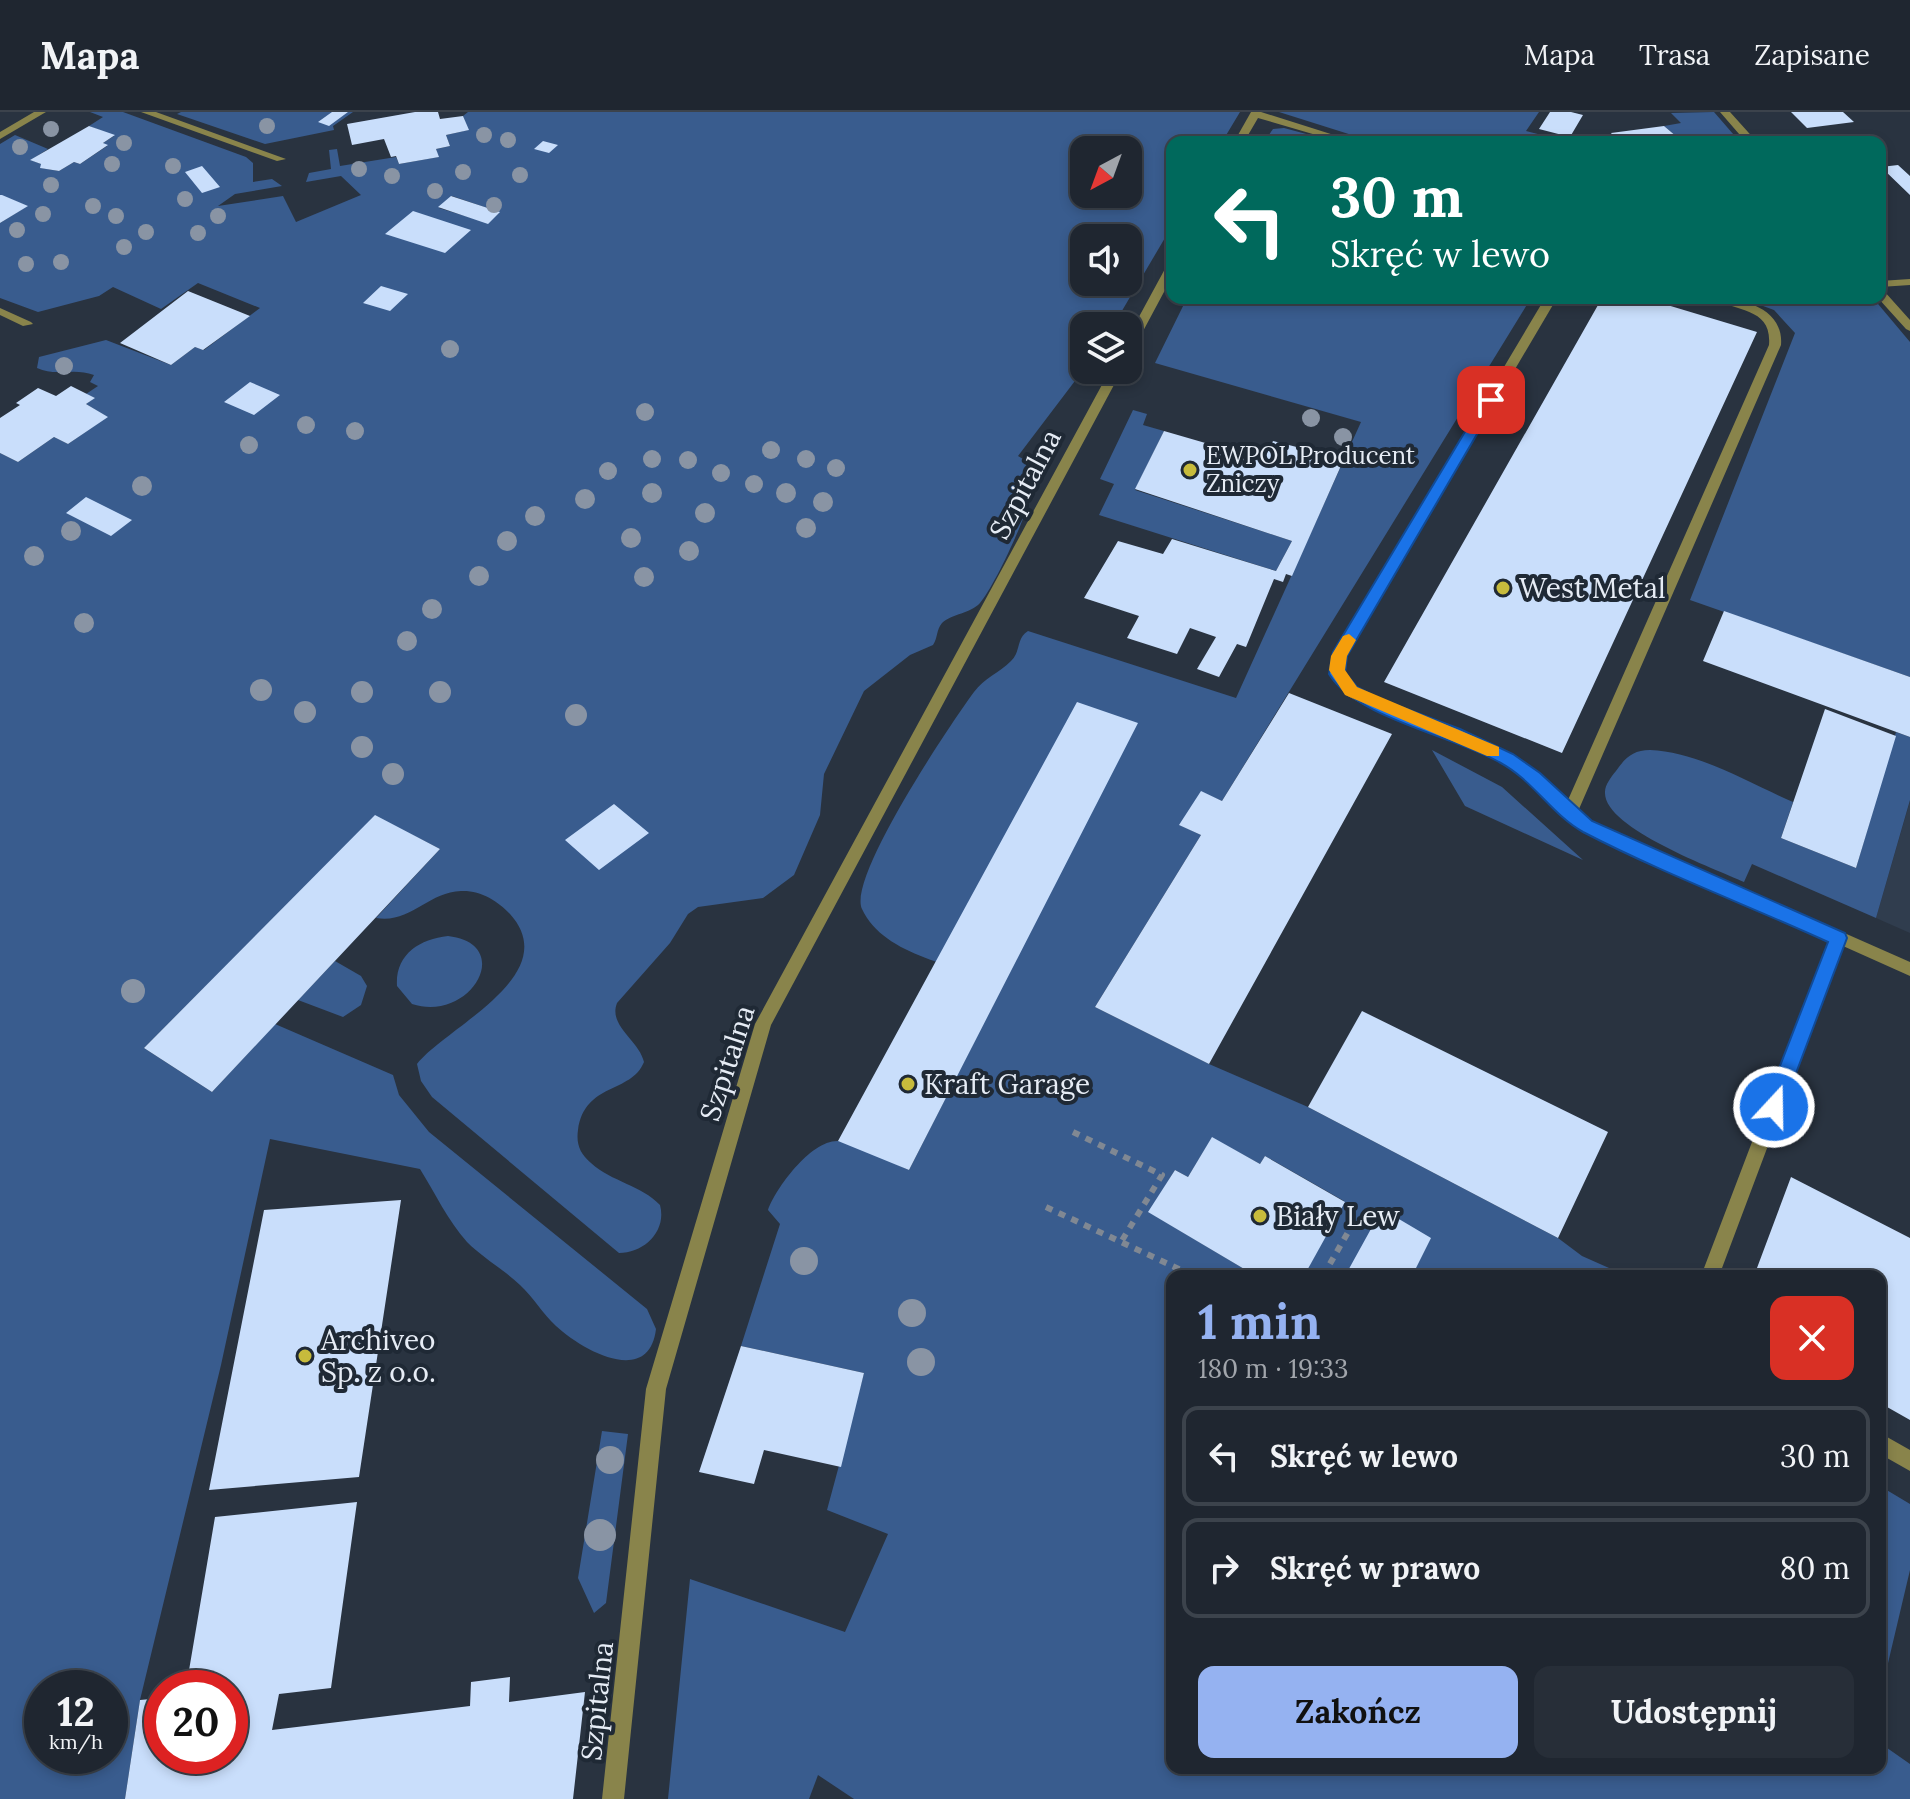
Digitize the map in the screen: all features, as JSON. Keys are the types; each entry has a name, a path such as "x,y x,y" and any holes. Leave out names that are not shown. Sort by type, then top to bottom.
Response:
{"street":[{"path":"0,136 41,112"},
{"path":"146,112 281,159"},
{"path":"1725,112 1747,136"},
{"path":"1242,136 1255,113 1331,136"},
{"path":"1142,322 1166,278"},
{"path":"1886,284 1910,282"},
{"path":"1886,300 1910,327"},
{"path":"1547,304 1339,656 1337,670 1346,686 1371,702 1454,733 1507,758 1534,777 1586,825 1910,969"},
{"path":"1570,813 1775,345 1777,332 1771,321 1737,304"},
{"path":"0,311 27,324"},
{"name":"Szpitalna","path":"613,1799 656,1389 763,1024 1108,384"},
{"path":"1712,1270 1838,938"},
{"path":"1886,1447 1910,1461"}],"path":[{"path":"1073,1132 1162,1175 1121,1242"},
{"path":"1046,1207 1181,1270"},
{"path":"1326,1270 1351,1227"}],"shaded area":[{"path":"90,112 123,112 246,157 253,163 253,182 272,179 282,186 235,194 218,206 283,196 296,222 361,195 341,176 306,182 309,173 331,169 329,150 337,149 340,166 396,157 399,164 438,157 436,149 450,146 446,135 468,130 463,116 468,112 1240,112 1226,136 1166,136 1166,236 1142,277 1142,224 1070,224 1070,296 1131,296 1121,312 1070,312 1070,384 1073,384 1018,456 1035,469 1035,483 1015,539 996,578 976,607 942,623 933,645 910,655 864,691 824,774 820,815 794,875 763,898 698,907 688,914 670,943 617,1003 615,1011 620,1026 644,1062 629,1079 589,1104 582,1115 578,1140 582,1152 591,1163 660,1205 657,1232 645,1245 619,1253 432,1097 421,1081 417,1064 495,998 512,979 523,958 523,936 510,914 500,905 482,894 468,891 439,896 399,916 376,918 440,849 375,816 144,1048 212,1092 275,1024 393,1075 399,1095 429,1132 647,1309 656,1329 651,1347 641,1357 614,1359 598,1353 556,1326 520,1285 467,1242 420,1169 270,1139 221,1365 147,1670 144,1670 125,1799 0,1799 0,453 18,462 54,437 68,444 107,417 86,404 94,398 86,394 98,386 90,382 94,375 44,371 37,368 39,357 106,340 171,365 195,347 204,350 260,308 198,283 161,309 113,287 99,296 38,312 0,298 0,223 27,206 0,195 0,144 15,135 48,149 31,160 41,164 41,168 59,171 74,162 80,164 107,146 103,143 114,136 89,126 103,117","holes":["452,196 499,212 488,223 439,208"]},
{"path":"353,112 333,126 334,130 265,144 177,114"},
{"path":"1279,112 1539,112 1526,131 1546,136 1355,136"},
{"path":"1714,112 1735,136 1676,136 1664,126 1681,123 1671,113"},
{"path":"1284,128 1314,136 1268,136 1273,129"},
{"path":"1184,304 1527,304 1222,801 1201,792 1180,825 1201,835 1095,1007 1209,1064 1308,1107 1558,1238 1582,1256 1614,1270 1307,1270 1344,1201 1265,1156 1260,1164 1212,1138 1188,1177 1175,1170 1149,1212 1246,1270 1166,1270 1166,1774 1886,1774 1886,1747 1910,1764 1910,1799 854,1799 818,1775 809,1799 668,1799 690,1579 845,1632 888,1534 827,1510 864,1373 741,1346 780,1224 768,1210 787,1178 817,1148 838,1141 909,1170 1003,985 905,949 873,925 862,909 862,892 885,835 924,766 962,709 978,687 1014,657 1022,637 1028,631 1236,698 1361,422 1155,363"},
{"path":"1758,304 1878,304 1910,342 1910,677 1690,600 1795,333 1774,310"},
{"path":"1133,410 1147,414 1143,425 1164,431 1135,490 1292,541 1276,571 1099,515 1114,484 1100,479"},
{"path":"1896,732 1910,737 1910,800 1876,918 1752,864 1744,882 1663,846 1622,819 1609,806 1605,792 1612,776 1634,753 1650,750 1687,756 1793,802 1781,838 1856,868"},
{"path":"1432,750 1502,787 1583,860 1465,806"},
{"path":"1910,801 1910,933 1876,918"},
{"path":"448,936 468,942 479,953 482,966 478,980 467,993 452,1003 433,1007 412,1004 397,986 400,966 411,950 419,945"},
{"path":"335,961 361,976 367,986 361,1005 343,1017 298,1000"},
{"path":"602,1431 628,1434 606,1603 594,1613 578,1578"},
{"path":"1886,1490 1910,1504 1910,1570 1886,1672"}],"building":[{"path":"332,112 348,112 329,126 318,122"},
{"path":"415,112 438,112 440,119 463,116 469,130 446,135 450,146 436,149 439,157 399,164 396,156 391,157 384,139 352,145 347,124"},
{"path":"1550,112 1583,115 1571,136 1539,129"},
{"path":"1791,112 1843,112 1854,122 1807,128"},
{"path":"89,126 115,135 103,143 108,145 80,164 74,162 59,171 40,168 41,164 30,160"},
{"path":"1664,126 1676,136 1613,136 1611,133"},
{"path":"543,141 558,145 549,153 534,149"},
{"path":"1898,165 1910,176 1910,195 1886,172 1886,166"},
{"path":"202,166 220,187 202,193 185,172"},
{"path":"2,195 28,206 0,223"},
{"path":"451,196 500,212 488,224 438,207"},
{"path":"413,211 471,230 445,253 385,234"},
{"path":"381,286 408,294 390,311 363,303"},
{"path":"188,291 250,316 203,350 195,347 171,365 120,343"},
{"path":"1599,304 1664,304 1757,332 1562,753 1384,682"},
{"path":"250,382 280,395 254,415 224,402"},
{"path":"71,386 95,398 86,404 108,417 68,444 54,437 18,462 0,453 0,418 38,388 56,396"},
{"path":"1164,431 1264,460 1273,441 1344,459 1292,576 1286,574 1283,582 1274,579 1246,647 1237,644 1219,677 1197,669 1216,637 1190,628 1177,654 1127,638 1139,616 1084,598 1118,541 1163,554 1172,539 1276,571 1292,541 1135,489"},
{"path":"86,497 132,520 111,536 66,513"},
{"path":"1724,611 1910,677 1910,737 1703,661"},
{"path":"1289,693 1392,734 1209,1064 1095,1007 1201,835 1179,825 1201,791 1222,801"},
{"path":"1077,702 1138,723 909,1170 838,1141"},
{"path":"1825,709 1896,736 1856,868 1781,838"},
{"path":"614,804 649,833 599,870 565,840"},
{"path":"375,815 440,849 212,1092 144,1048"},
{"path":"1362,1011 1608,1132 1558,1238 1308,1107"},
{"path":"1212,1137 1260,1164 1265,1156 1345,1202 1307,1270 1246,1270 1148,1212 1175,1170 1188,1177"},
{"path":"1791,1177 1910,1238 1910,1420 1886,1406 1886,1270 1756,1270"},
{"path":"401,1200 359,1477 209,1490 264,1210"},
{"path":"1382,1209 1431,1238 1415,1270 1348,1270"},
{"path":"741,1346 864,1373 841,1467 764,1450 754,1484 699,1472"},
{"path":"357,1502 331,1688 279,1694 272,1730 470,1706 471,1682 510,1677 509,1702 585,1692 573,1799 125,1799 140,1700 144,1700 144,1774 248,1774 248,1670 189,1670 215,1517"}],"slow traffic":[{"path":"1349,640 1339,656 1337,674 1351,691 1493,751"}],"place":[{"name":"EWPOL Producent Zniczy","path":"1190,470"},
{"name":"West Metal","path":"1503,588"},
{"name":"Kraft Garage","path":"908,1084"},
{"name":"Biały Lew","path":"1260,1216"},
{"name":"Archiveo Sp. z o.o.","path":"305,1356"}],"route":[{"path":"1491,400 1339,656 1337,674 1351,691 1371,702 1454,733 1522,767 1586,825 1838,938 1774,1107"}]}
